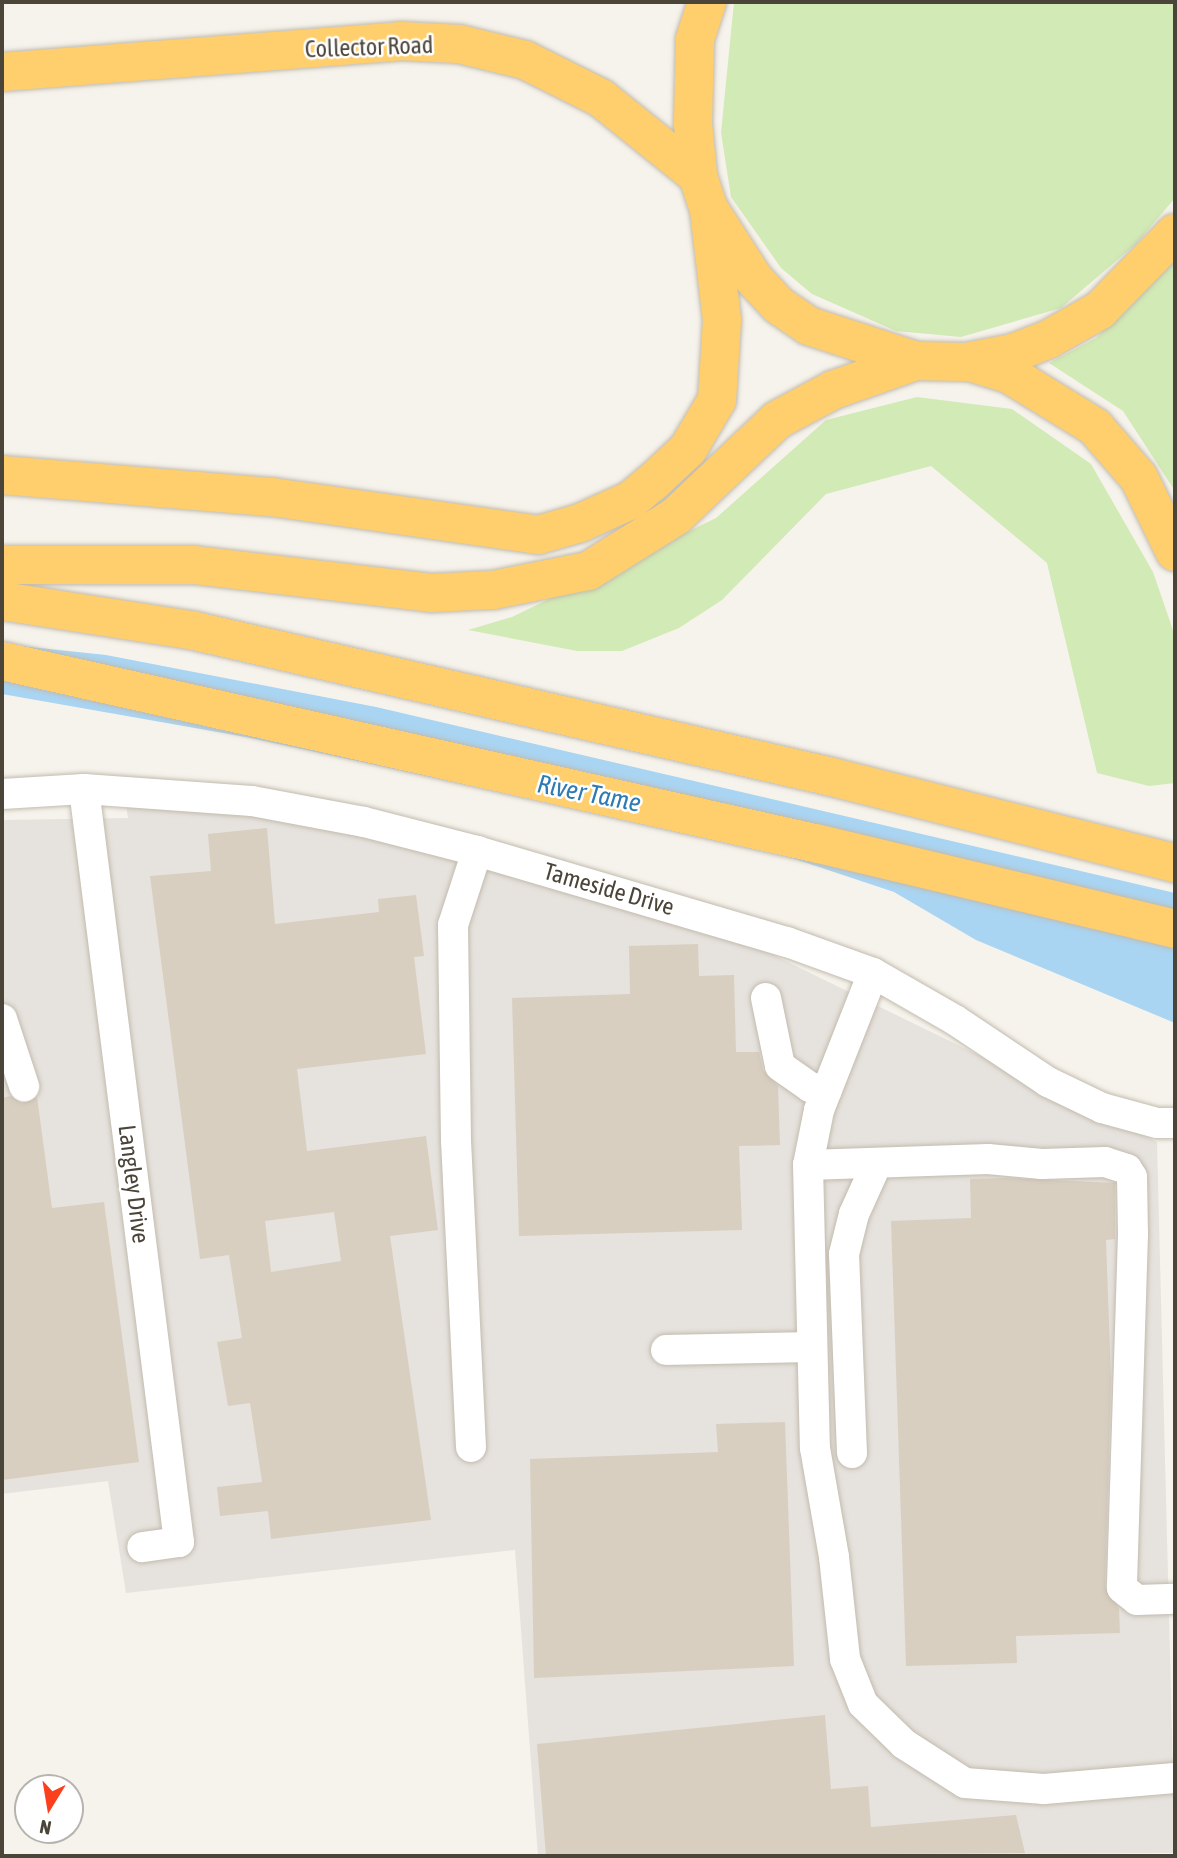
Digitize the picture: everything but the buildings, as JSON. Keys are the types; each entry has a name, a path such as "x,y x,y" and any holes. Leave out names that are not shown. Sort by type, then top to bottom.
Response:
{"highway":[{"path":"2,475 272,497 538,535 580,523 631,500 688,449 717,400 722,320 693,124 695,40 707,2"},
{"name":"Collector Road","path":"2,72 401,41 459,44 526,60 601,98 704,192"},
{"path":"704,192 754,279 778,305 809,326 844,341 916,361 967,362 1013,353 1049,339 1100,310 1175,233"},
{"path":"2,565 194,565 431,593 493,590 588,571 676,516 777,419 833,390 916,361"},
{"path":"967,362 1009,374 1095,427 1139,478 1175,552"},
{"path":"2,601 209,634 832,777 1175,863"},
{"path":"2,661 792,838 1175,929"}],"street":[{"name":"Tameside Drive","path":"2,794 84,789 252,801 364,822 477,851 787,942 873,973 1048,1082 1102,1108 1157,1123 1175,1124"},
{"name":"Langley Drive","path":"84,789 179,1542 142,1547"},
{"path":"471,1447 456,1142 453,925 477,851"},
{"path":"873,973 827,1091 808,1165 810,1347 815,1448 834,1557 845,1659 863,1704 904,1744 965,1783 1044,1789 1175,1778"},
{"path":"766,998 780,1066 810,1087 827,1091"},
{"path":"2,1019 24,1086"},
{"path":"808,1165 988,1159 1042,1164 1105,1162 1127,1169 1132,1177 1133,1234 1122,1588 1137,1600 1175,1599"},
{"path":"852,1453 844,1254 854,1214 877,1163"},
{"path":"666,1350 810,1347"}],"shaded area":[{"path":"126,804 270,810 728,933 1157,1142 1175,1853 538,1856 515,1550 126,1593 108,1481 2,1494 2,820 128,818"}],"green space":[{"path":"734,2 1175,2 1175,198 1136,244 1061,308 961,337 896,331 812,294 781,268 731,197 721,133"},
{"path":"1175,257 1175,491 1123,411 1049,363 1096,338"},
{"path":"917,397 1012,409 1091,464 1153,572 1175,636 1175,783 1149,786 1097,773 1047,563 931,466 826,494 722,600 679,628 622,651 577,651 468,630 512,617 716,518 826,420"}],"water":[{"name":"River Tame","path":"2,644 106,655 376,707 1175,893 1175,1023 976,940 894,892 762,848 246,737 2,694"}]}
